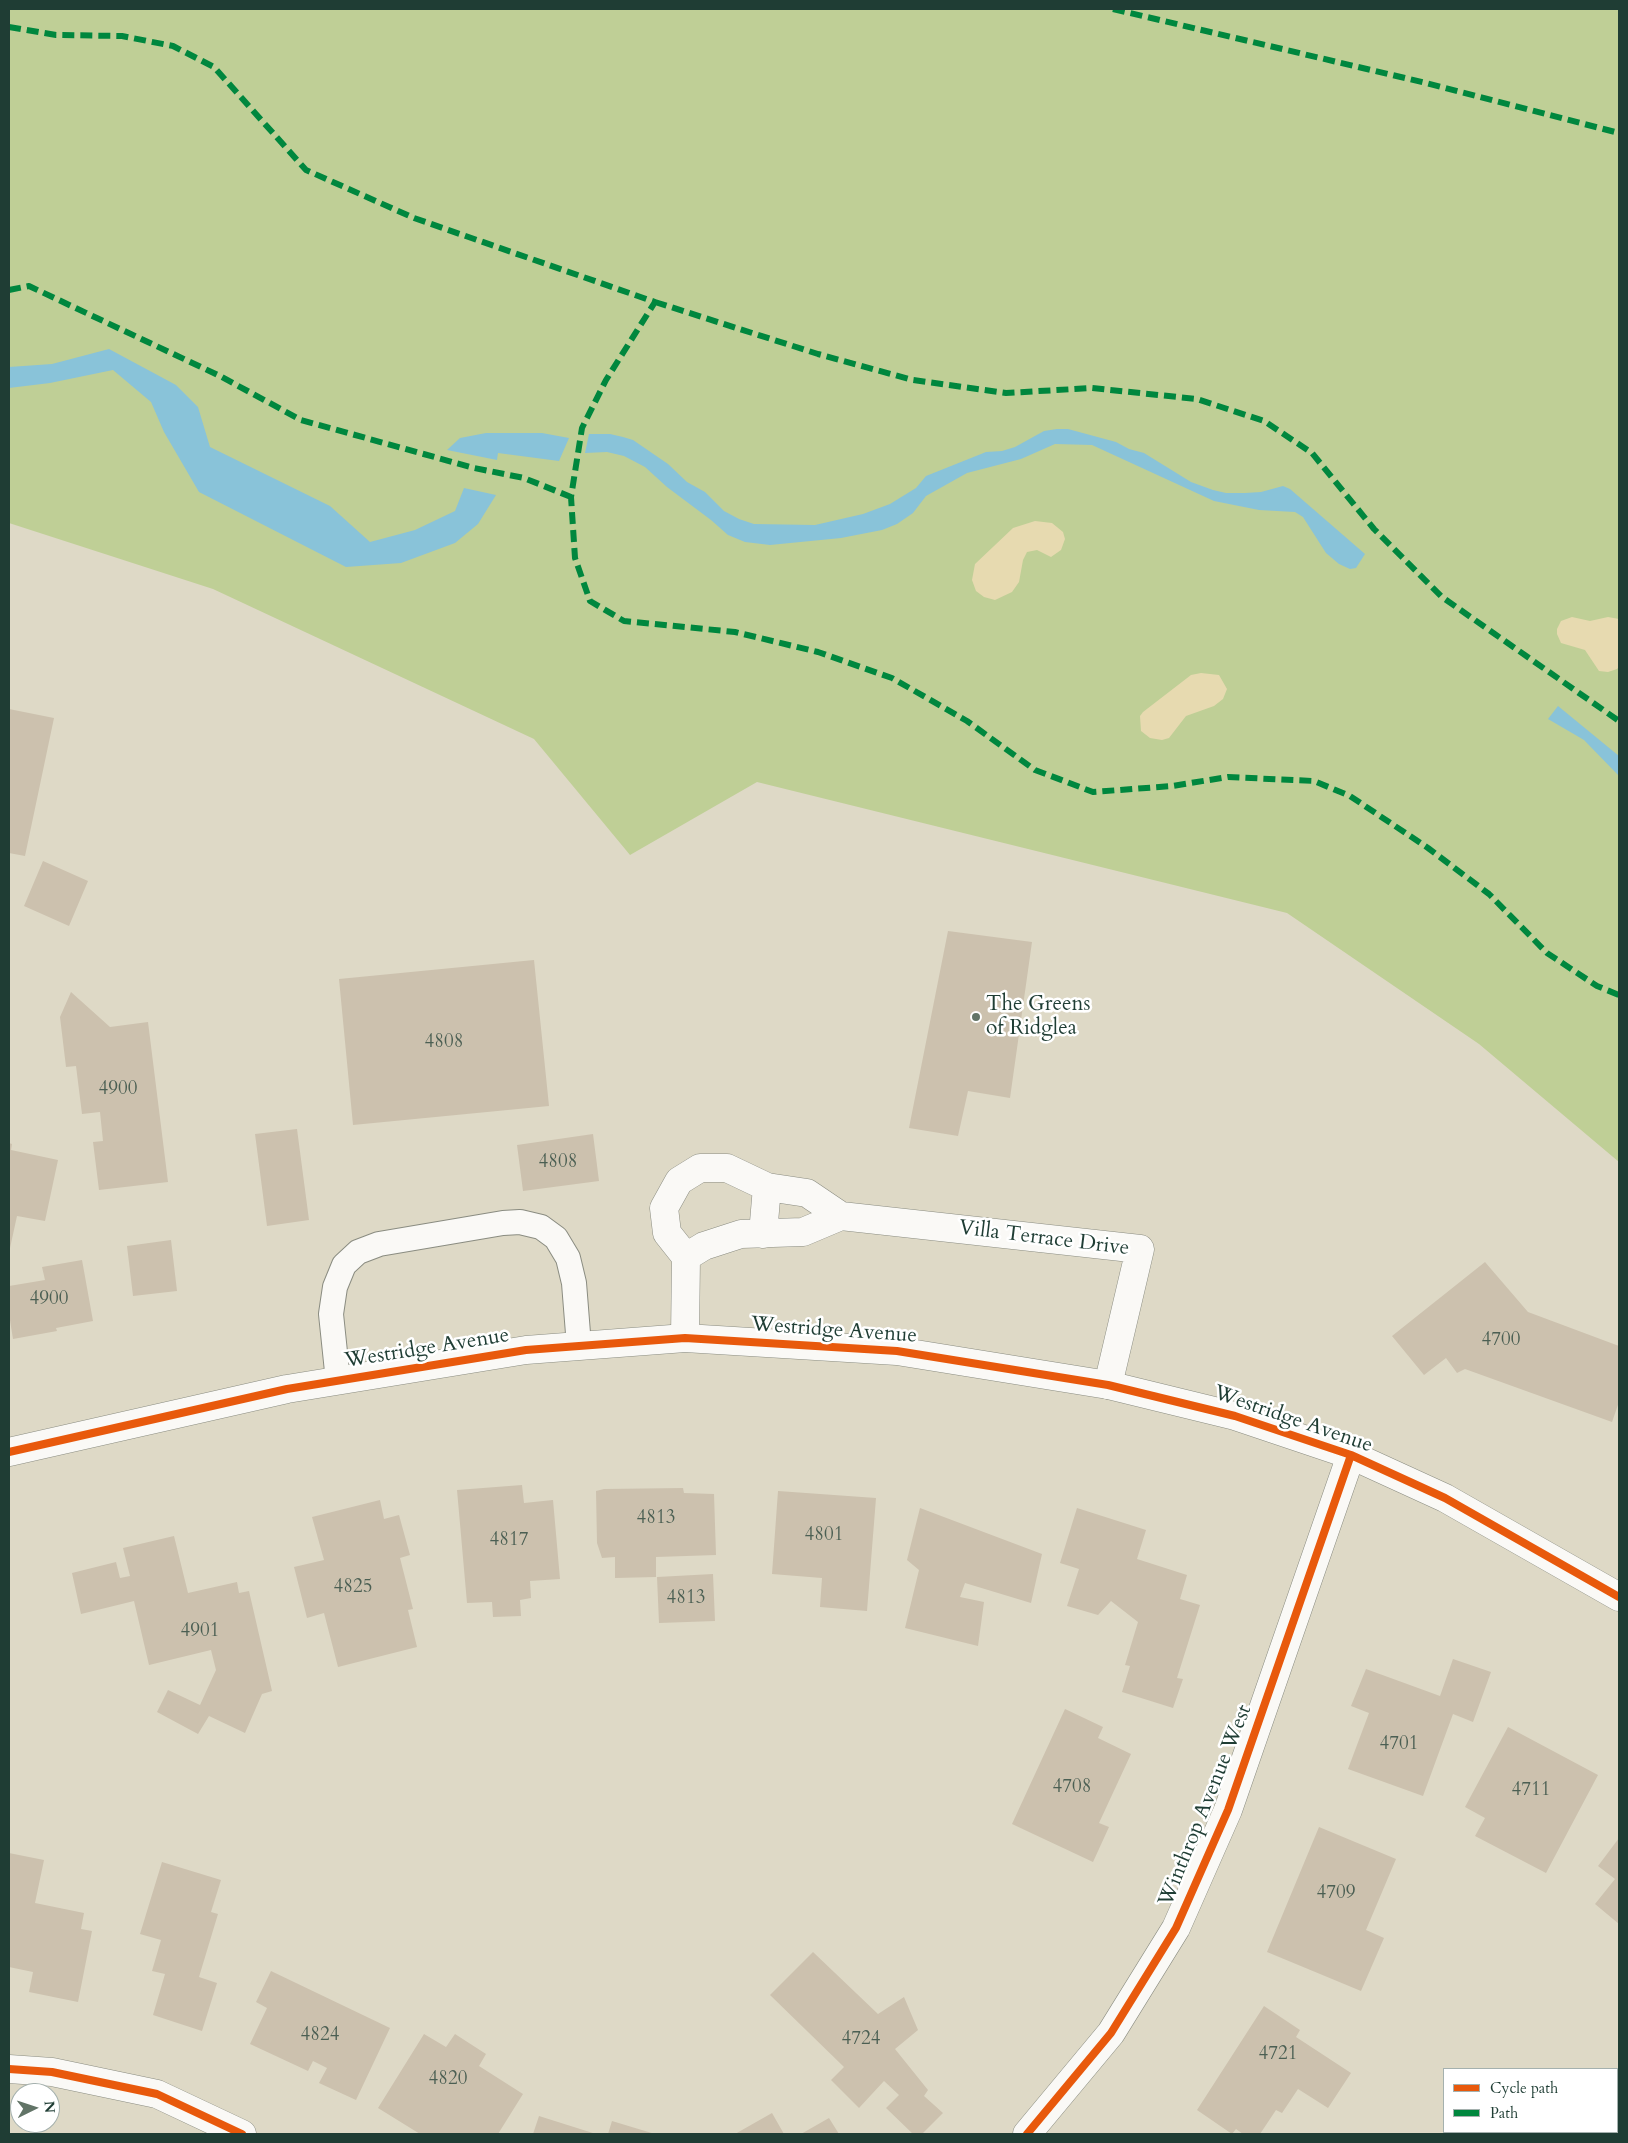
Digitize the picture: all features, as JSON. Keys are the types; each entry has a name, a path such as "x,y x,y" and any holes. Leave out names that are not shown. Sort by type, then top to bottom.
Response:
{"street":[{"name":"Villa Terrace Drive","path":"841,1216 803,1232 740,1234 704,1246 686,1257 667,1233 664,1208 679,1181 700,1168 727,1168 767,1187 807,1193 841,1216 1140,1249 1108,1385"},
{"path":"763,1234 767,1187"},
{"path":"685,1338 686,1257"},
{"name":"Westridge Avenue","path":"9,1452 287,1389 526,1350 685,1338 898,1351 1108,1385 1234,1416 1351,1456 1445,1498 1619,1597"},
{"name":"Winthrop Avenue West","path":"1027,2134 1111,2033 1176,1928 1228,1810 1351,1456"},
{"path":"9,2069 52,2072 157,2094 242,2134"}],"lane":[{"path":"338,1381 331,1314 335,1287 344,1265 358,1252 378,1244 503,1224 520,1222 541,1227 556,1238 568,1258 574,1283 579,1346"}],"green space":[{"path":"9,9 1619,9 1619,1162 1479,1044 1287,913 757,782 630,855 534,739 213,589 9,523"}],"sand":[{"path":"1035,521 1052,523 1063,532 1065,539 1061,550 1051,557 1037,550 1027,552 1023,560 1019,582 1012,592 995,600 984,597 976,591 972,580 975,564 1013,528"},
{"path":"1572,617 1590,621 1608,617 1619,619 1619,667 1617,669 1608,672 1599,671 1585,650 1561,643 1557,629 1561,621"},
{"path":"1201,673 1219,675 1227,689 1223,699 1214,706 1186,716 1169,738 1162,740 1150,738 1141,731 1140,716 1143,712 1191,675"}],"water":[{"path":"109,349 176,385 198,407 210,447 330,506 370,542 415,530 455,511 464,488 496,495 478,524 455,543 401,563 346,567 199,492 164,432 151,402 113,370 50,383 9,388 9,367 52,364"},
{"path":"1068,429 1116,442 1129,449 1144,453 1191,482 1213,490 1226,493 1245,493 1261,492 1283,486 1290,489 1365,554 1356,568 1350,569 1339,564 1326,553 1303,517 1295,512 1259,510 1214,501 1092,445 1055,444 1021,459 967,473 926,496 913,513 897,524 882,530 841,538 770,545 745,542 728,535 667,487 645,467 624,456 607,452 585,453 589,434 610,434 633,440 668,464 687,482 705,492 724,511 739,519 754,524 815,525 863,514 890,504 916,488 926,476 986,452 1002,451 1015,447 1044,431"},
{"path":"486,433 542,433 569,438 559,461 498,453 497,460 447,450 460,438"},
{"path":"1558,706 1619,756 1619,776 1584,740 1548,719"}],"building":[{"path":"9,709 54,718 25,856 9,853"},
{"path":"43,861 88,881 69,926 24,906"},
{"name":"The Greens of Ridglea","path":"948,931 1032,942 1010,1098 968,1091 958,1136 909,1128"},
{"path":"534,960 549,1106 353,1125 339,979"},
{"path":"71,992 110,1027 148,1022 168,1182 99,1190 93,1142 103,1141 100,1112 82,1114 76,1066 66,1067 60,1017"},
{"path":"297,1129 309,1220 267,1226 255,1134"},
{"path":"593,1134 599,1181 523,1191 517,1145"},
{"path":"9,1143 12,1144 11,1150 58,1160 45,1221 17,1216 10,1248"},
{"path":"171,1240 177,1291 133,1296 127,1246"},
{"path":"82,1260 93,1321 56,1328 57,1331 13,1339 9,1314 9,1286 45,1280 42,1267"},
{"path":"1485,1262 1528,1312 1619,1346 1619,1402 1612,1422 1465,1369 1457,1373 1446,1358 1424,1375 1392,1336"},
{"path":"522,1485 524,1503 553,1500 560,1579 530,1581 531,1598 520,1600 521,1616 493,1617 492,1602 467,1603 457,1490"},
{"path":"683,1488 684,1493 714,1494 716,1555 656,1557 656,1577 615,1578 615,1557 602,1558 597,1543 596,1491 604,1489"},
{"path":"778,1491 876,1498 867,1611 820,1607 822,1578 772,1574"},
{"path":"380,1500 384,1519 399,1515 410,1555 400,1558 413,1609 408,1610 417,1647 338,1667 324,1613 307,1618 294,1567 324,1560 312,1517"},
{"path":"920,1508 1042,1554 1031,1603 965,1583 960,1597 984,1602 978,1646 905,1628 919,1570 907,1560"},
{"path":"1077,1508 1146,1530 1137,1559 1187,1575 1180,1599 1200,1605 1177,1678 1183,1679 1173,1708 1122,1692 1130,1666 1125,1665 1138,1622 1111,1601 1098,1615 1067,1606 1079,1569 1060,1563"},
{"path":"174,1536 188,1593 237,1582 239,1593 249,1591 272,1691 262,1694 245,1733 209,1716 198,1734 157,1712 168,1690 200,1705 216,1670 211,1650 149,1665 134,1601 81,1614 72,1573 116,1562 120,1578 130,1576 123,1548"},
{"path":"713,1574 715,1621 659,1623 657,1577"},
{"path":"1453,1659 1491,1672 1473,1722 1453,1714 1423,1796 1348,1769 1369,1713 1351,1706 1366,1669 1440,1696"},
{"path":"1065,1709 1103,1727 1098,1738 1131,1754 1099,1823 1109,1827 1093,1862 1012,1824"},
{"path":"1508,1727 1598,1775 1546,1873 1475,1836 1485,1818 1465,1807"},
{"path":"1319,1827 1396,1859 1366,1930 1384,1938 1361,1991 1267,1952"},
{"path":"1619,1838 1619,1924 1595,1904 1615,1879 1598,1866"},
{"path":"9,1853 44,1860 35,1903 84,1913 81,1929 92,1931 78,2002 29,1992 33,1972 9,1967"},
{"path":"162,1862 221,1880 211,1912 218,1914 199,1977 217,1983 202,2031 153,2015 165,1974 152,1971 161,1940 140,1934"},
{"path":"813,1952 878,2014 904,1997 918,2030 895,2049 928,2090 924,2096 943,2113 922,2134 913,2134 886,2108 899,2095 884,2081 859,2108 831,2080 844,2067 770,1995"},
{"path":"271,1971 390,2028 356,2100 319,2083 327,2068 313,2061 308,2071 250,2044 267,2008 256,2002"},
{"path":"1264,2006 1300,2030 1296,2037 1351,2073 1328,2108 1298,2089 1282,2113 1276,2110 1260,2134 1243,2134 1236,2129 1232,2134 1197,2110"},
{"path":"424,2034 446,2047 455,2034 486,2054 479,2066 523,2094 498,2134 420,2134 378,2108"},
{"path":"772,2113 784,2134 735,2134"},
{"path":"539,2116 596,2134 533,2134"},
{"path":"829,2118 839,2134 801,2134"},
{"path":"612,2121 655,2134 608,2134"}],"marked path":[{"path":"1113,9 1426,83 1619,133"},
{"path":"9,27 56,35 122,36 173,46 214,67 306,170 414,218 655,302 606,380 582,428 571,497 575,558 590,601 624,621 735,632 818,652 892,678 967,721 1035,770 1093,792 1172,786 1228,777 1314,781 1350,796 1428,848 1489,894 1547,953 1597,986 1619,995"},
{"path":"9,290 29,286 220,376 301,420 474,468 524,478 571,497"},
{"path":"655,302 818,354 913,380 1006,393 1092,388 1197,399 1264,421 1312,453 1374,529 1442,597 1619,721"}],"cycle path":[{"path":"9,1452 287,1389 526,1350 685,1338 897,1351 1108,1385 1235,1416 1351,1455 1445,1498 1619,1597"},
{"path":"1027,2134 1111,2033 1176,1928 1228,1810 1351,1455"},
{"path":"9,2069 52,2072 157,2094 242,2134"}],"place":[{"name":"The Greens of Ridglea","path":"976,1017"}]}
